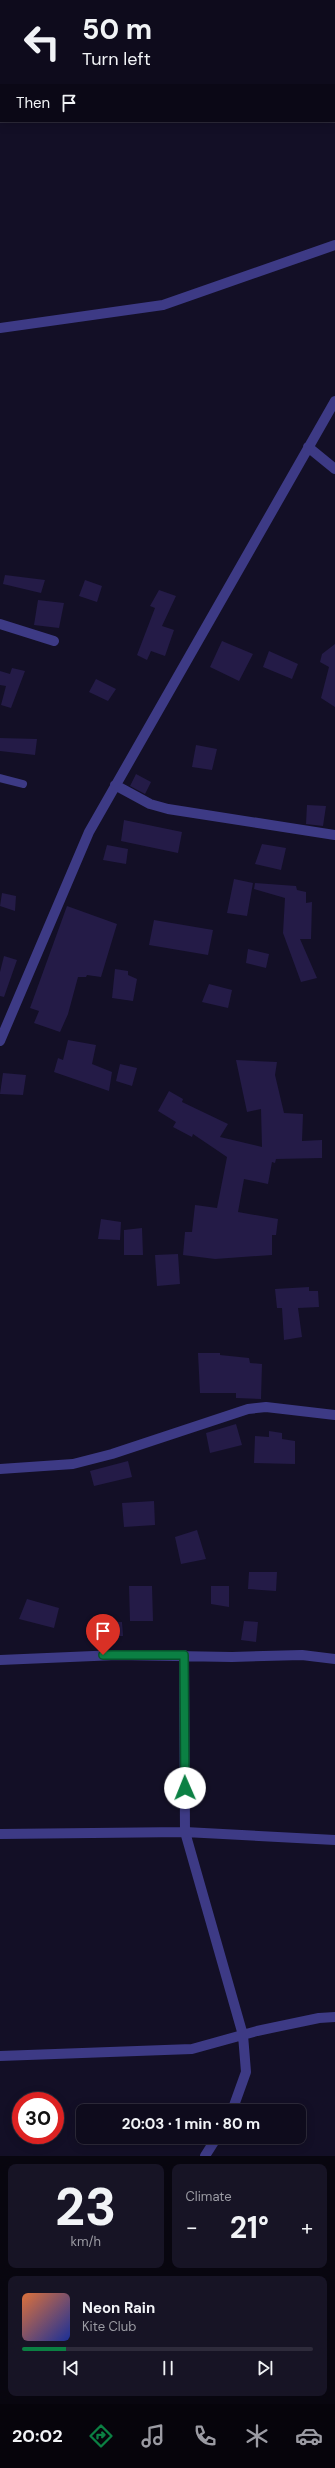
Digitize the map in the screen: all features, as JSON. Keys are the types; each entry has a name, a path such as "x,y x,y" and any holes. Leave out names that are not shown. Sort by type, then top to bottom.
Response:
{"street":[{"path":"0,328 163,305 335,245"},
{"path":"0,1041 89,832 238,575 335,401"},
{"path":"308,447 331,461 335,468"},
{"path":"0,624 54,641"},
{"path":"115,785 150,804 168,809 335,835"},
{"path":"0,1469 73,1464 112,1454 248,1409 266,1407 335,1415"},
{"path":"0,1660 117,1655 232,1657 302,1655 335,1659"},
{"path":"184,1655 185,1832 244,2035 246,2072 235,2104"},
{"path":"0,1834 185,1832 335,1840"},
{"path":"0,2056 192,2048 319,2018 335,2017"},
{"path":"205,2156 213,2144"}],"lane":[{"path":"0,778 23,784"}],"building":[{"path":"5,575 45,580 41,593 3,584"},
{"path":"85,580 102,586 97,602 79,596"},
{"path":"159,590 176,596 162,626 174,630 165,656 151,651 147,660 137,655 155,608 150,606"},
{"path":"38,600 64,603 59,628 34,625"},
{"path":"222,641 253,654 239,681 210,667"},
{"path":"335,644 335,707 321,698 329,667 320,662 322,654"},
{"path":"269,651 298,664 292,679 263,667"},
{"path":"12,668 25,671 11,708 1,705 6,686 0,685 0,671 10,674"},
{"path":"96,679 116,689 108,701 89,692"},
{"path":"0,738 37,739 35,755 0,751"},
{"path":"196,745 217,749 212,770 192,767"},
{"path":"136,774 151,782 145,794 130,786"},
{"path":"307,805 326,806 323,826 306,824"},
{"path":"124,820 182,832 178,853 121,841"},
{"path":"262,844 286,848 281,870 255,864"},
{"path":"107,845 128,849 126,864 103,860"},
{"path":"234,879 253,883 247,916 227,913"},
{"path":"255,883 296,886 297,890 306,892 306,903 312,902 311,939 300,939 317,978 301,982 283,933 285,898 254,889"},
{"path":"2,893 16,896 15,911 0,906"},
{"path":"67,906 117,924 101,977 87,975 86,977 78,977 68,1014 60,1032 34,1023 39,1011 30,1008"},
{"path":"154,920 213,930 208,955 149,945"},
{"path":"248,949 269,954 266,968 246,963"},
{"path":"4,956 17,960 4,997 0,996 0,972"},
{"path":"115,969 128,971 128,975 137,979 133,1001 112,998"},
{"path":"209,984 232,990 228,1008 202,1002"},
{"path":"68,1040 96,1045 92,1064 112,1072 109,1091 54,1072 58,1058 63,1060"},
{"path":"236,1060 277,1062 275,1075 284,1113 303,1114 302,1141 322,1140 322,1158 276,1159 275,1163 272,1162 268,1184 244,1179 238,1212 278,1219 276,1235 272,1235 272,1255 215,1259 183,1255 185,1232 192,1232 195,1205 217,1208 227,1157 193,1134 192,1137 173,1127 176,1122 158,1111 169,1091 183,1099 182,1102 228,1124 220,1137 262,1147 261,1109 247,1112"},
{"path":"120,1064 137,1068 132,1086 116,1081"},
{"path":"3,1073 26,1075 23,1095 0,1094"},
{"path":"101,1219 121,1222 120,1240 98,1239"},
{"path":"142,1228 143,1255 124,1255 124,1230"},
{"path":"178,1254 180,1284 157,1286 155,1255"},
{"path":"309,1287 309,1291 318,1291 319,1307 298,1308 302,1337 284,1340 282,1308 277,1308 275,1289"},
{"path":"198,1353 220,1353 220,1355 249,1358 250,1363 262,1364 261,1399 236,1398 236,1393 200,1393"},
{"path":"236,1424 242,1445 210,1453 206,1433"},
{"path":"269,1431 282,1433 282,1439 295,1441 295,1464 254,1463 255,1436 269,1437"},
{"path":"128,1461 132,1477 94,1486 90,1471"},
{"path":"154,1501 155,1525 124,1527 122,1503"},
{"path":"197,1530 206,1559 181,1564 175,1537"},
{"path":"249,1572 277,1572 276,1591 248,1589"},
{"path":"129,1586 152,1586 153,1621 130,1621"},
{"path":"211,1586 229,1586 229,1607 211,1604"},
{"path":"27,1599 59,1608 54,1628 19,1619"},
{"path":"244,1621 258,1622 256,1642 241,1640"},
{"path":"122,1622 123,1636 100,1636 99,1623"}],"route":[{"path":"103,1655 184,1655 185,1788"}]}
